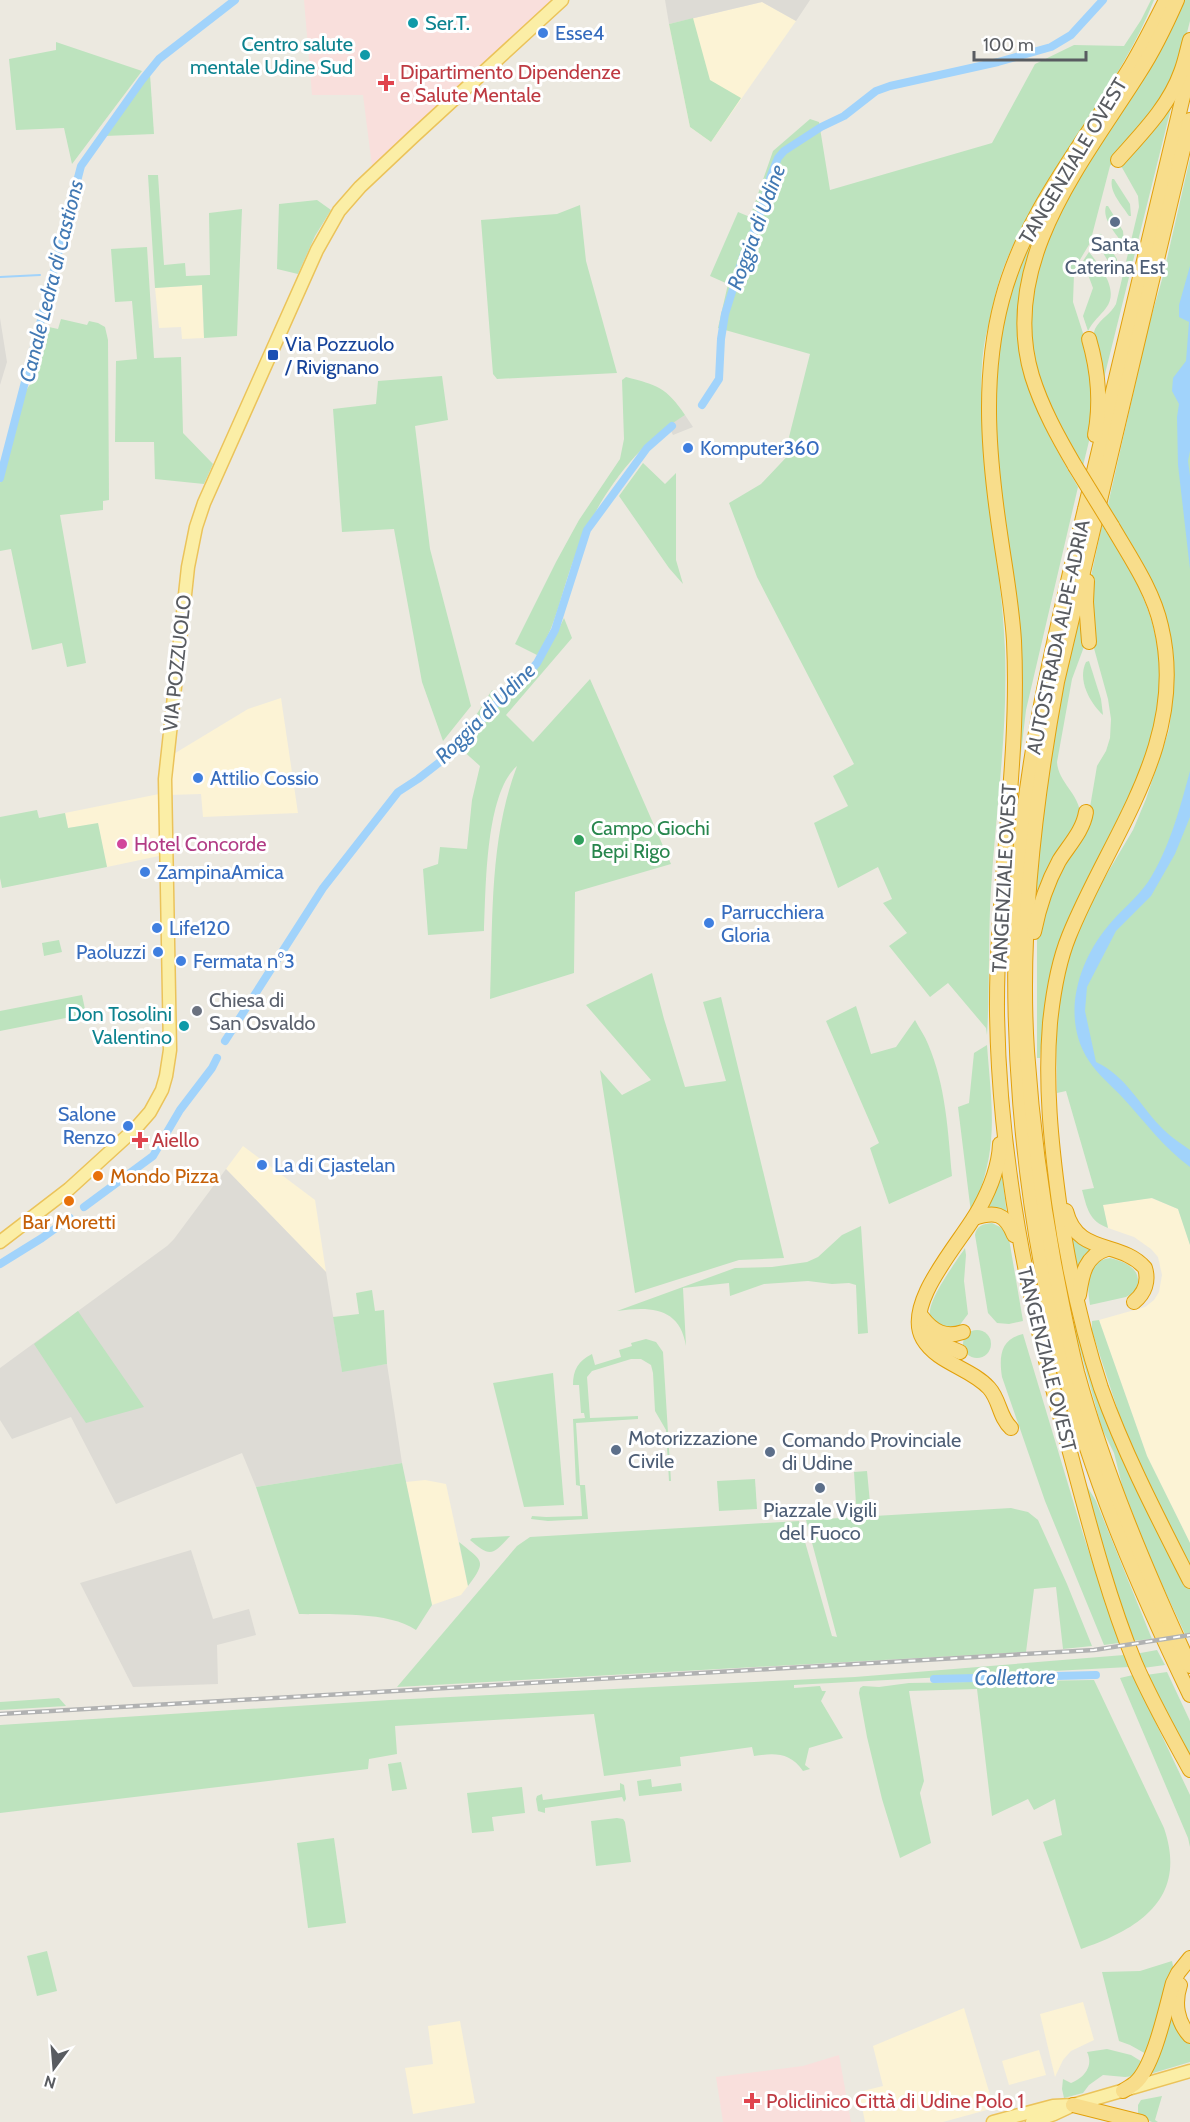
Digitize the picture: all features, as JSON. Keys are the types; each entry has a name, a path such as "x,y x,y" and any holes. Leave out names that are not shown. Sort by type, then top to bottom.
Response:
{"highway":[{"name":"TANGENZIALE OVEST","path":"1166,0 1131,66 1040,208 1010,274 993,337 989,375 990,444 1013,629 1015,698 999,937 997,1011 1008,1173 1024,1270 1046,1366 1118,1616 1142,1679 1190,1770"},
{"name":"TANGENZIALE OVEST","path":"1177,0 1165,28 1140,73 1070,178 1042,238 1030,278 1025,328 1031,374 1043,406 1154,602 1168,667 1166,708 1154,756 1125,822 1068,938 1059,967 1050,1021 1047,1066 1056,1176 1066,1247 1078,1304 1101,1387 1132,1465 1190,1581"},
{"path":"1118,160 1163,107 1181,72 1190,40"},
{"name":"AUTOSTRADA ALPE-ADRIA","path":"1190,67 1044,684 1023,831 1017,914 1016,997 1022,1120 1037,1242 1066,1376 1090,1455 1116,1528 1160,1634 1190,1695"},
{"name":"AUTOSTRADA ALPE-ADRIA","path":"1190,120 1057,682 1043,759 1031,871 1026,963 1027,1049 1040,1178 1062,1303 1077,1371 1117,1497 1190,1666"},
{"path":"1081,529 1081,500 1098,411 1096,368 1089,339"},
{"path":"1089,642 1086,590 1098,537 1095,518"},
{"path":"1026,963 1037,918 1049,883 1060,859 1081,828 1086,812"},
{"path":"1002,1109 997,1162 989,1188 974,1218 926,1292 920,1313 919,1329 928,1346 990,1389 1005,1422 1011,1428"},
{"path":"1056,1176 1072,1228 1088,1241 1131,1256 1145,1268 1147,1282 1144,1291 1134,1302"},
{"path":"974,1218 990,1214 1007,1221 1016,1239 1024,1270"},
{"path":"1078,1304 1086,1264 1096,1254 1107,1249"},
{"path":"920,1313 931,1328 938,1332 955,1334 963,1332"},
{"path":"920,1313 922,1326 927,1336 960,1352"},
{"path":"1123,2091 1135,2084 1145,2070 1153,2052 1173,1983 1178,1972 1190,1958"},
{"path":"1190,1968 1177,1995 1179,2017 1190,2036"},
{"path":"1073,2104 1142,2122"}],"main road":[{"name":"VIA POZZUOLO","path":"0,1242 62,1195 117,1147 144,1119 162,1090 170,1050 165,779 188,567 196,527 230,440 316,250 339,211 364,184 562,0"},
{"path":"993,2122 1053,2106 1073,2104 1190,2071"},
{"path":"1032,2122 1073,2104"}],"shaded area":[{"name":"Dipartimento Dipendenze e Salute Mentale","path":"304,0 553,0 372,166 363,95 312,95"},
{"path":"665,0 810,0 796,21 762,2 669,24"},
{"path":"762,2 796,21 711,142 690,127 669,24"},
{"path":"202,285 204,338 182,339 181,327 159,328 155,288"},
{"path":"0,318 7,362 0,385"},
{"path":"685,415 693,427 673,435 668,425"},
{"path":"281,698 298,813 203,817 201,794 169,795 172,755 248,709"},
{"path":"159,794 159,856 107,867 98,824 68,828 65,813"},
{"path":"243,1146 315,1200 326,1272 226,1169"},
{"path":"226,1169 326,1272 342,1371 387,1364 402,1463 256,1487 242,1453 116,1504 71,1417 12,1439 0,1420 0,1368 167,1246"},
{"path":"1151,1198 1178,1209 1190,1245 1190,1543 1147,1456 1099,1320 1145,1307 1154,1300 1159,1292 1162,1275 1158,1257 1134,1237 1108,1228 1103,1205"},
{"path":"425,1480 446,1484 468,1586 461,1595 432,1605 406,1482"},
{"path":"191,1550 213,1619 249,1609 256,1635 217,1645 218,1684 133,1687 80,1583"},
{"path":"1083,2002 1094,2040 1071,2051 1063,2060 1055,2077 1040,2014"},
{"path":"964,2008 994,2108 943,2122 865,2122 859,2092 883,2086 873,2046"},
{"path":"460,2021 475,2103 413,2114 405,2068 433,2064 428,2026"},
{"path":"1039,2050 1046,2075 1009,2085 1002,2061"},
{"path":"839,2055 851,2122 723,2122 716,2077 803,2066"}],"green space":[{"path":"1151,0 1154,0 1121,67 1023,225 1001,275 985,338 981,384 982,418 1005,650 1003,740 991,889 987,1035 986,1028 948,983 930,997 889,946 907,933 883,903 892,899 878,867 838,888 814,823 848,806 833,776 854,764 757,577 729,503 761,484 796,447 789,437 810,354 718,328 728,284 710,276 738,212 750,217 773,151 810,119 819,122 830,190 992,143 1035,64 1074,45 1124,46"},
{"path":"1182,0 1190,0 1190,21 1182,52 1166,94 1110,166 1090,243 1074,274 1073,302 1090,355 1093,384 1090,437 1082,470 1065,444 1031,356 1032,292 1050,228"},
{"path":"693,18 710,80 741,98 711,142 690,127 669,24"},
{"path":"56,42 142,71 72,164 64,128 16,130 9,59 56,50"},
{"path":"150,74 154,134 105,136"},
{"path":"1172,104 1101,390 1094,349 1095,329 1116,304 1139,207 1138,196 1120,164"},
{"path":"1190,158 1190,1245 1178,1209 1152,1198 1103,1205 1108,1228 1093,1218 1082,1190 1094,1188 1066,1091 1057,1093 1056,1027 1061,982 1068,957 1092,899 1133,830 1169,730 1173,697 1173,665 1165,625 1107,509"},
{"path":"148,175 158,175 164,265 185,263 186,276 210,275 209,213 242,209 237,336 204,338 202,285 155,288"},
{"path":"1112,179 1130,204 1131,216 1114,194"},
{"path":"317,200 331,210 315,236 298,274 277,269 279,204"},
{"path":"580,205 586,261 617,373 497,379 493,374 481,220 557,214"},
{"path":"1106,206 1123,231 1124,243 1107,221"},
{"path":"1045,211 1047,214 1020,347 1034,402 1050,437 1078,487 1026,710 1010,847 1017,712 994,435 998,339 1014,280"},
{"path":"1099,234 1117,259 1117,271 1101,249"},
{"path":"147,247 154,358 181,357 183,433 213,464 204,484 155,479 154,442 115,442 116,361 137,359 132,301 115,302 111,249"},
{"path":"1089,252 1107,278 1111,294 1106,308 1088,331 1083,316 1093,288 1083,261"},
{"path":"61,319 87,325 89,321 98,323 105,327 108,340 109,500 103,501 103,510 60,515 86,663 67,667 62,643 32,650 11,549 0,551 0,483 23,395 31,383 35,367 33,356 40,325 58,329"},
{"path":"442,376 448,420 415,426 430,549 471,706 443,741 422,682 394,529 342,532 333,409 376,404 378,381"},
{"path":"626,377 660,388 672,398 685,415 646,445 614,482 601,503 579,547 553,624 537,655 515,644 579,520 620,459 624,439 622,380"},
{"path":"643,463 665,484 676,473 676,560 683,584 669,568 619,496"},
{"path":"1102,525 1127,565 1152,623 1160,668 1159,696 1155,724 1139,778 1049,991 1040,1058 1037,1058 1037,936 1049,890 1088,819 1097,766 1106,751 1110,738 1111,719 1108,699 1092,641 1090,581"},
{"path":"1080,612 1085,644 1072,679 1057,762 1058,770 1080,809 1080,817 1041,890 1036,890 1052,750"},
{"name":"Campo Giochi Bepi Rigo","path":"564,618 572,638 506,715 533,742 590,679 671,864 575,892 574,973 490,999 492,910 497,851 501,823 517,766 506,779 493,819 489,843 484,931 428,935 423,869 438,864 440,847 467,849 472,800 480,766 460,748 493,709 506,699 533,670 547,651"},
{"path":"1089,661 1101,699 1103,715 1090,698 1084,684 1084,669 1086,662"},
{"path":"492,690 497,695 457,745 455,742 473,720"},
{"path":"37,810 39,818 65,813 68,828 98,823 107,867 2,888 0,817"},
{"path":"59,940 62,952 44,956 42,943"},
{"path":"652,973 685,1087 726,1081 703,1002 721,997 784,1258 739,1260 635,1293 600,1070 622,1095 651,1080 586,1005"},
{"path":"82,995 86,1014 0,1031 0,1011"},
{"path":"856,1006 871,1054 896,1047 915,1020 927,1041 934,1060 945,1109 952,1176 889,1204 870,1148 879,1143 826,1021"},
{"path":"987,1045 992,1130 986,1169 971,1213 958,1107 969,1103 974,1053"},
{"path":"1002,1174 1007,1216 982,1211"},
{"path":"992,1223 1002,1228 1009,1239 1023,1321 1009,1324 997,1323 988,1313 975,1235 980,1226"},
{"path":"861,1226 868,1333 858,1334 856,1285 849,1283 832,1284 808,1281 764,1284 730,1296 729,1283 683,1288 686,1346 683,1333 670,1316 652,1310 617,1311 735,1268 772,1267 807,1262 818,1257 842,1235"},
{"path":"1072,1236 1081,1245 1093,1250 1083,1258 1076,1272"},
{"path":"965,1248 964,1281 968,1314 959,1326 944,1328 931,1318 930,1309 943,1281"},
{"path":"1110,1258 1128,1265 1136,1272 1138,1284 1136,1291 1126,1297 1090,1305 1088,1283 1092,1269 1102,1260"},
{"path":"372,1290 375,1311 384,1310 387,1364 342,1372 333,1317 359,1314 356,1293"},
{"path":"78,1311 144,1407 86,1423 34,1344"},
{"path":"1099,1320 1147,1456 1190,1543 1190,1572 1122,1435 1117,1408 1092,1331 1092,1321"},
{"path":"1077,1323 1163,1535 1190,1589 1190,1633 1185,1634 1152,1563 1123,1489 1114,1453 1102,1429 1073,1324"},
{"path":"977,1330 987,1334 991,1344 987,1354 977,1358 967,1354 963,1344 967,1334"},
{"path":"1023,1334 1083,1534 1119,1643 1104,1645 1045,1501 1002,1377 1001,1356 1005,1345 1015,1336"},
{"path":"646,1339 656,1342 663,1352 671,1481 669,1481 666,1430 655,1411 651,1365 641,1359 631,1359 592,1371 587,1377 590,1418 638,1416 638,1419 576,1423 580,1485 585,1485 588,1519 548,1521 531,1519 532,1516 582,1516 580,1486 576,1485 573,1419 585,1418 584,1413 581,1413 579,1385 573,1385 577,1367 592,1354 595,1365 621,1357 619,1350 632,1346 631,1343"},
{"path":"553,1373 564,1505 524,1507 493,1383"},
{"path":"402,1463 432,1605 416,1630 405,1624 376,1617 299,1614 256,1487"},
{"path":"867,1471 870,1503 856,1504 854,1472"},
{"path":"1082,1478 1096,1501 1152,1639 1131,1641 1124,1624"},
{"path":"755,1479 757,1509 719,1511 717,1481"},
{"path":"1011,1508 1028,1512 1038,1520 1092,1646 1063,1649 1056,1587 1034,1589 1026,1652 397,1687 517,1546 530,1537 799,1521 832,1636 837,1637 806,1520"},
{"path":"510,1536 495,1551 491,1552 482,1549 470,1540 472,1538"},
{"path":"459,1542 480,1561 478,1571 468,1586"},
{"path":"1157,1650 1165,1665 1143,1668 1135,1654"},
{"path":"1124,1655 1129,1667 794,1685 794,1688 820,1686 822,1691 826,1691 821,1701 843,1738 809,1748 805,1765 810,1769 803,1771 793,1760 781,1755 754,1756 752,1747 680,1757 681,1766 604,1776 594,1714 395,1726 397,1754 369,1759 368,1769 0,1813 0,1725 390,1700 855,1677"},
{"path":"1167,1672 1190,1721 1190,1761 1146,1675"},
{"path":"1133,1675 1190,1795 1190,1847 1120,1678"},
{"path":"1094,1680 1164,1828 1170,1852 1169,1874 1164,1892 1154,1907 1140,1920 1102,1941 1081,1949 1043,1842 1062,1835 1055,1799 1034,1810 1028,1799 992,1816 977,1689 909,1691 924,1781 920,1793 931,1843 900,1858 882,1799 859,1693 863,1686 879,1687 909,1683"},
{"path":"59,1698 66,1706 0,1710 0,1702"},
{"path":"401,1762 407,1789 392,1791 388,1764"},
{"path":"651,1779 652,1787 681,1783 682,1791 639,1796 637,1781"},
{"path":"620,1783 624,1785 626,1799 624,1802 622,1797 545,1808 545,1813 538,1811 536,1799 542,1794 543,1800 620,1790"},
{"path":"522,1787 525,1813 492,1817 494,1831 472,1833 467,1793"},
{"path":"617,1818 625,1822 631,1862 596,1866 591,1821"},
{"path":"334,1838 346,1923 308,1928 297,1843"},
{"path":"47,1951 57,1991 37,1996 27,1956"},
{"path":"1172,1961 1174,1971 1148,2055 1119,2041 1102,1972 1140,1971"},
{"path":"1173,2001 1186,2040 1190,2044 1190,2062 1150,2074"},
{"path":"1107,2049 1131,2055 1144,2063 1134,2076 1103,2075 1089,2085 1083,2093 1064,2098 1063,2079 1071,2083 1084,2075 1089,2062 1087,2052"},
{"path":"1162,2096 1155,2120 1158,2122 1138,2116 1138,2105 1141,2100"}],"water":[{"path":"1190,266 1190,451 1188,461 1190,569 1178,465 1179,404 1172,391 1173,378 1186,361 1189,322 1179,317 1179,305"},
{"path":"1190,771 1190,817 1175,854 1151,896 1116,931 1087,987 1085,1011 1096,1062 1124,1082 1163,1129 1190,1150 1190,1167 1163,1143 1089,1061 1076,1027 1075,1010 1076,992 1081,974 1097,941 1113,920 1144,888 1162,856"}],"waterway":[{"name":"Canale Ledra di Castions","path":"0,478 81,166 159,59 235,0"},
{"name":"Roggia di Udine","path":"702,405 719,379 725,314 744,254 757,224 771,175 778,158 784,151 821,127 844,116 876,91 1051,47 1071,35 1103,0"},
{"path":"0,277 40,275"},
{"path":"22,392 31,375 31,356"},
{"name":"Roggia di Udine","path":"225,1041 323,888 398,792 454,751 469,737 492,707 516,687 537,663 555,630 587,530 647,448 672,426"},
{"name":"Roggia di Udine","path":"84,1207 153,1156 180,1110 217,1058"},
{"name":"Roggia di Udine","path":"0,1264 70,1218"},
{"name":"Collettore","path":"934,1679 1096,1675"}],"railway":[{"path":"0,1714 1094,1650 1190,1635"}],"place":[{"name":"Ser.T.","path":"413,23"},
{"name":"Esse4","path":"543,33"},
{"name":"Centro salute mentale Udine Sud","path":"365,55"},
{"name":"Dipartimento Dipendenze e Salute Mentale","path":"386,83"},
{"name":"Santa Caterina Est","path":"1115,222"},
{"name":"Via Pozzuolo / Rivignano","path":"273,355"},
{"name":"Komputer360","path":"688,448"},
{"name":"Attilio Cossio","path":"198,778"},
{"name":"Campo Giochi Bepi Rigo","path":"579,840"},
{"name":"Hotel Concorde","path":"122,844"},
{"name":"ZampinaAmica","path":"145,872"},
{"name":"Parrucchiera Gloria","path":"709,923"},
{"name":"Life120","path":"157,928"},
{"name":"Paoluzzi","path":"158,952"},
{"name":"Fermata n°3","path":"181,961"},
{"name":"Chiesa di San Osvaldo","path":"197,1011"},
{"name":"Don Tosolini Valentino","path":"184,1026"},
{"name":"Salone Renzo","path":"128,1126"},
{"name":"Aiello","path":"140,1140"},
{"name":"La di Cjastelan","path":"262,1165"},
{"name":"Mondo Pizza","path":"98,1176"},
{"name":"Bar Moretti","path":"69,1201"},
{"name":"Motorizzazione Civile","path":"616,1450"},
{"name":"Comando Provinciale di Udine","path":"770,1452"},
{"name":"Piazzale Vigili del Fuoco","path":"820,1488"},
{"name":"Policlinico Città di Udine Polo 1","path":"752,2101"}]}
